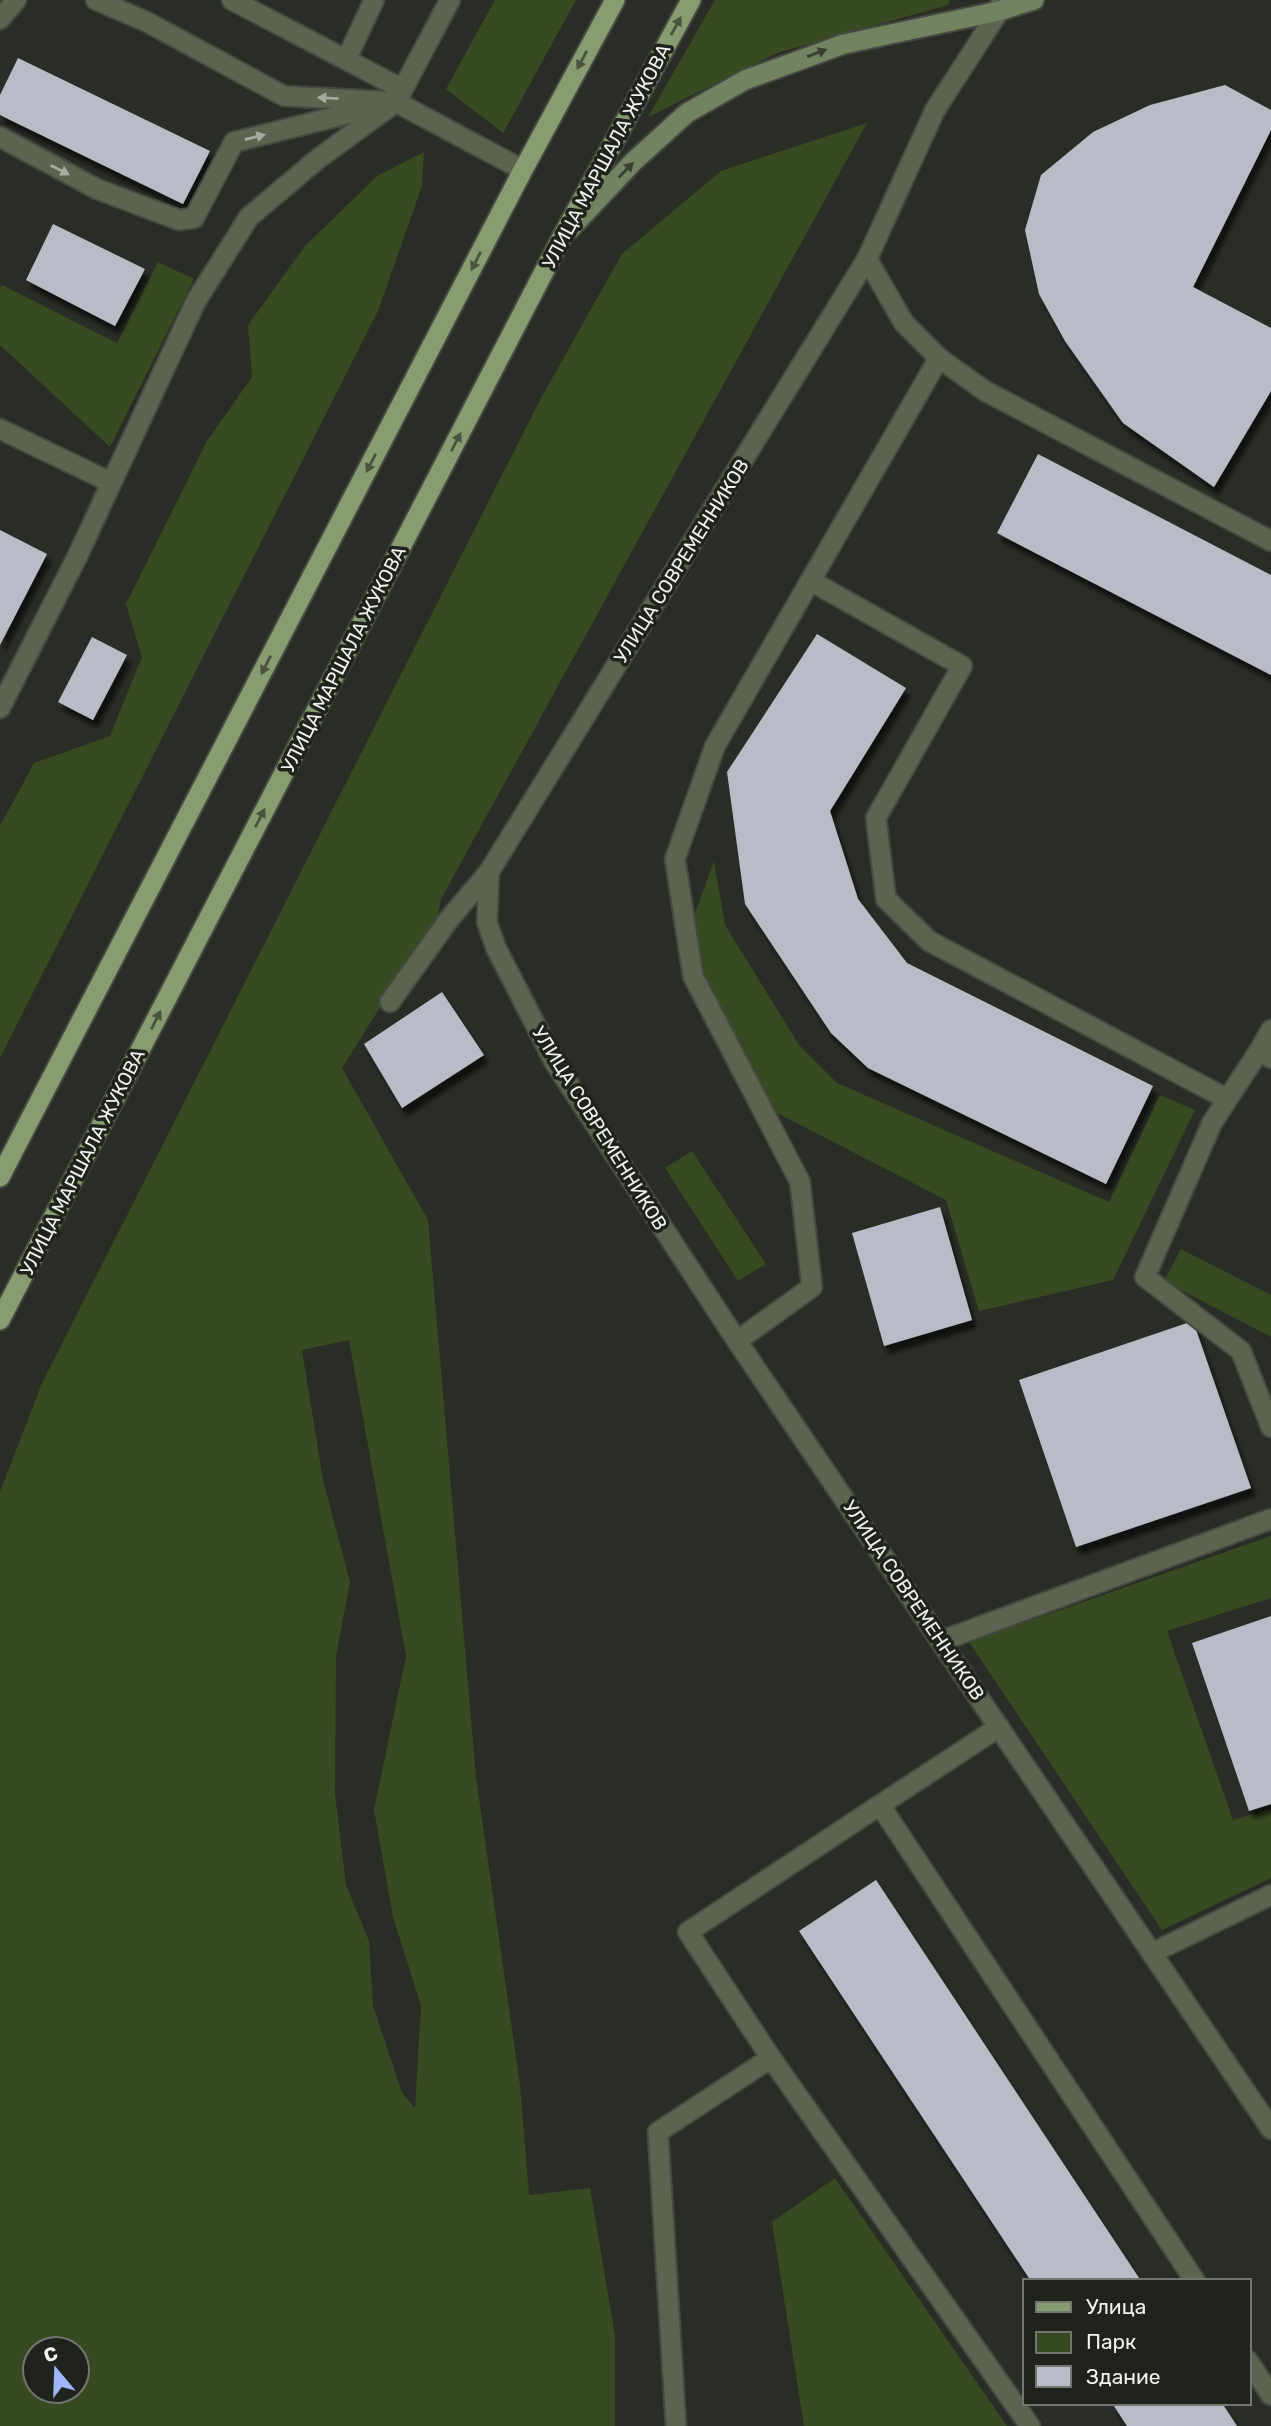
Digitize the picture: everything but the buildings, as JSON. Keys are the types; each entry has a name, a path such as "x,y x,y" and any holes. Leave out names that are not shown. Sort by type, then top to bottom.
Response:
{"main road":[{"path":"0,1177 523,170 615,0"},
{"name":"УЛИЦА МАРШАЛА ЖУКОВА","path":"0,1320 562,237 691,0"},
{"path":"562,237 633,162 687,113 745,80 844,44 1000,5 1034,0"}],"street":[{"path":"0,19 16,0"},
{"path":"96,0 147,22 284,96 399,95"},
{"path":"232,0 346,60 523,170"},
{"path":"346,60 374,0"},
{"path":"0,708 77,557 196,301 249,216 399,95 450,0"},
{"name":"УЛИЦА СОВРЕМЕННИКОВ","path":"1000,5 935,110 867,260 489,873 487,922 496,948 555,1063 737,1341 1271,2129"},
{"path":"0,137 97,189 179,220 194,218 234,142 399,95"},
{"path":"867,260 904,323 939,358 985,391 1271,541"},
{"path":"737,1341 812,1287 800,1182 693,976 674,859 715,746 939,358"},
{"path":"0,429 110,482"},
{"path":"811,581 962,666 876,818 886,899 929,941 1227,1099"},
{"path":"390,1002 450,918 489,873"},
{"path":"1271,1030 1265,1055 1227,1099 1212,1123 1145,1277 1241,1351 1271,1427"},
{"path":"941,1641 1271,1519"},
{"path":"999,1727 688,1932 771,2058 1030,2426"},
{"path":"880,1805 1194,2279"},
{"path":"1152,1953 1271,1895"},
{"path":"676,2426 658,2133 771,2058"},
{"path":"1250,2364 1271,2395"}],"green space":[{"path":"495,0 576,0 503,133 446,89"},
{"path":"715,0 950,0 948,5 777,53 648,117"},
{"path":"867,123 441,899 438,915 342,1068 428,1220 476,1777 520,2085 529,2195 590,2188 615,2335 615,2426 0,2426 0,1492 42,1383 541,398 622,254 721,171","holes":["349,1340 406,1656 374,1810 393,1917 421,2006 415,2108 402,2093 373,2006 369,1941 346,1885 335,1794 336,1656 350,1582 323,1480 302,1350"]},
{"path":"424,152 422,186 378,311 0,1058 0,826 34,763 110,736 142,657 126,604 207,441 252,377 248,325 305,246 377,176"},
{"path":"158,262 194,279 110,447 0,345 0,289 2,285 117,343"},
{"path":"714,861 725,925 799,1045 837,1083 1109,1202 1160,1095 1195,1110 1113,1280 979,1311 946,1200 777,1113 704,975 694,916"},
{"path":"692,1151 766,1264 738,1281 665,1168"},
{"path":"1181,1249 1271,1295 1271,1337 1164,1281"},
{"path":"1271,1536 1271,1598 1167,1631 1233,1820 1271,1809 1271,1878 1162,1930 969,1642"},
{"path":"835,2178 1007,2426 804,2426 772,2222"}]}
